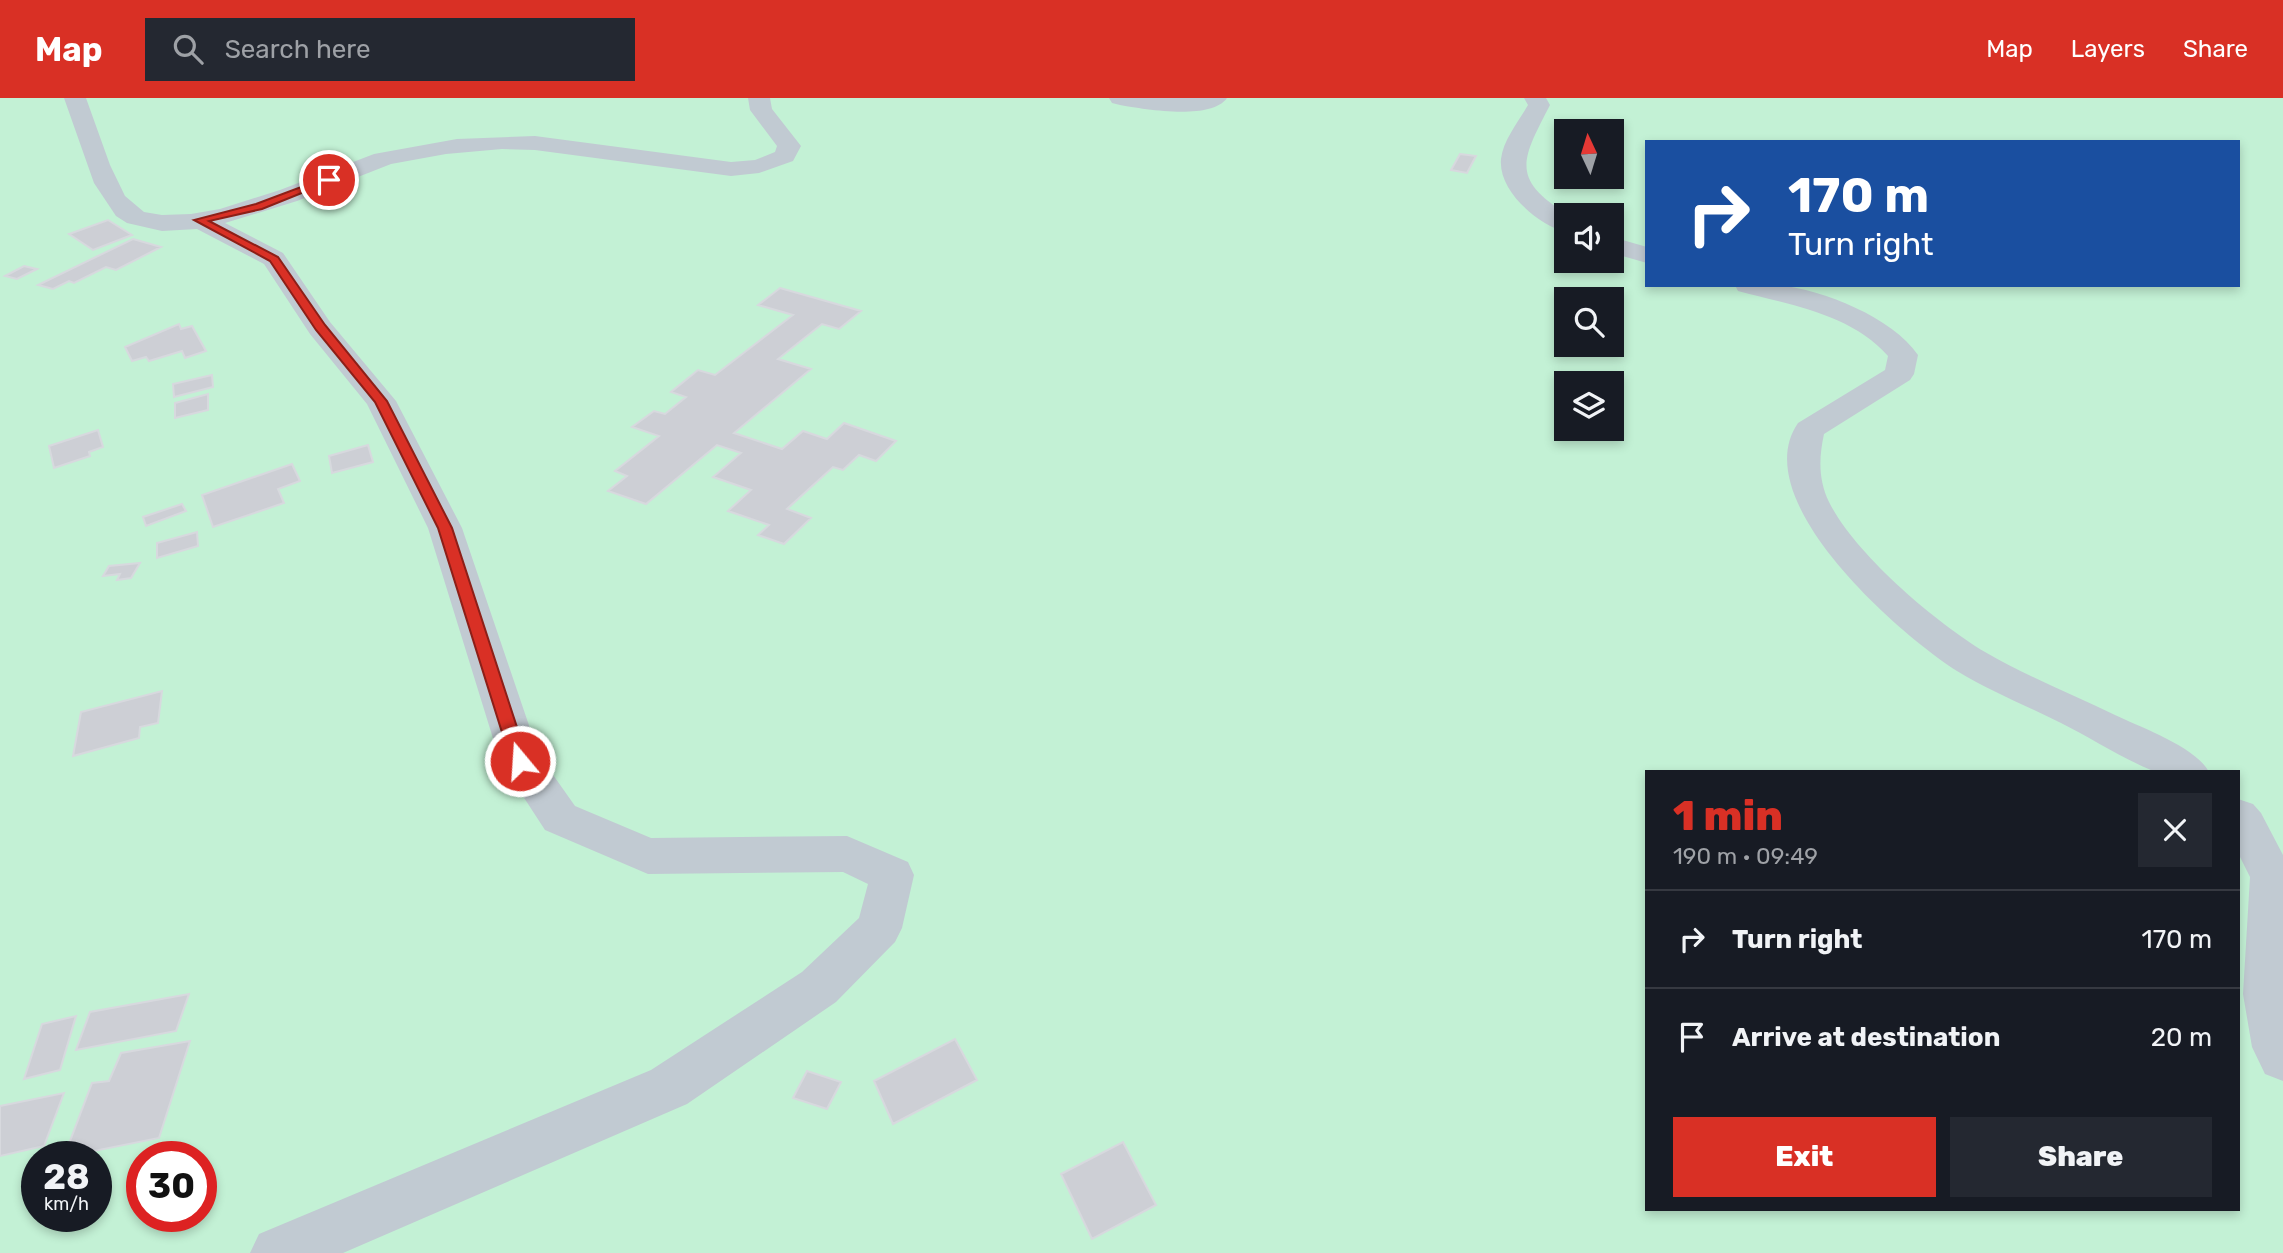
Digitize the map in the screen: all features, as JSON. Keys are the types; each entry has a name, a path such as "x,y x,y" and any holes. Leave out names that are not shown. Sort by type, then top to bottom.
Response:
{"street":[{"path":"75,98 117,204 134,218 162,223 200,220 259,207 376,162 411,151 444,147 532,143 713,168 748,168 771,164 785,156 789,146 761,110 760,98"},
{"path":"1120,98 1186,104 1216,98"},
{"path":"1535,98 1539,105 1513,160 1518,182 1535,203 1554,216"},
{"path":"200,220 274,259 320,328 381,401 445,528 520,761 560,818 648,856 847,854 892,875 879,928 819,987 669,1087 278,1253"},
{"path":"1624,248 1645,254"},
{"path":"1754,287 1868,323 1892,339 1903,355 1899,374 1810,430 1802,463 1812,502 1851,559 1908,613 1971,662 2140,745 2184,770"},
{"path":"2240,818 2272,877 2267,993 2277,1047 2283,1058"}],"green space":[{"path":"0,98 2283,98 2283,1253 0,1253"}],"building":[{"path":"1460,154 1476,156 1467,173 1451,170"},
{"path":"108,220 132,235 93,250 69,234"},
{"path":"133,239 161,247 116,270 106,267 74,283 69,281 53,289 38,285"},
{"path":"24,266 37,269 17,279 5,276"},
{"path":"780,288 861,311 839,329 822,324 778,359 811,369 734,433 782,449 803,431 827,439 844,423 896,441 876,461 859,455 843,470 833,467 787,509 811,518 784,544 758,535 769,525 728,511 751,490 713,477 741,453 717,445 646,504 608,491 627,476 615,471 659,436 632,427 654,411 665,414 686,397 671,392 698,370 715,375 793,315 758,305"},
{"path":"179,324 181,329 192,326 206,351 185,358 182,351 149,361 146,357 132,361 125,347"},
{"path":"212,375 213,387 174,397 173,384"},
{"path":"208,394 208,410 175,418 175,403"},
{"path":"98,430 103,447 89,452 90,456 54,468 49,446"},
{"path":"368,445 373,462 332,473 329,456"},
{"path":"292,464 300,481 278,489 284,503 213,527 202,495"},
{"path":"182,504 186,511 146,526 143,517"},
{"path":"197,532 198,546 157,558 157,543"},
{"path":"140,563 131,578 117,580 120,574 103,576 109,566"},
{"path":"162,691 158,723 140,727 139,738 73,756 81,712"},
{"path":"189,994 176,1031 76,1050 90,1012"},
{"path":"76,1016 60,1070 24,1079 42,1024"},
{"path":"955,1039 977,1080 893,1124 874,1081"},
{"path":"190,1041 159,1138 126,1141 126,1145 112,1147 112,1141 70,1141 92,1083 109,1081 121,1053"},
{"path":"807,1071 841,1082 827,1109 793,1098"},
{"path":"64,1093 46,1141 21,1141 21,1151 0,1156 0,1106"},
{"path":"1123,1142 1156,1205 1092,1239 1061,1174"}],"route":[{"path":"329,180 259,207 200,220 274,259 320,328 381,401 445,528 520,761"}]}
